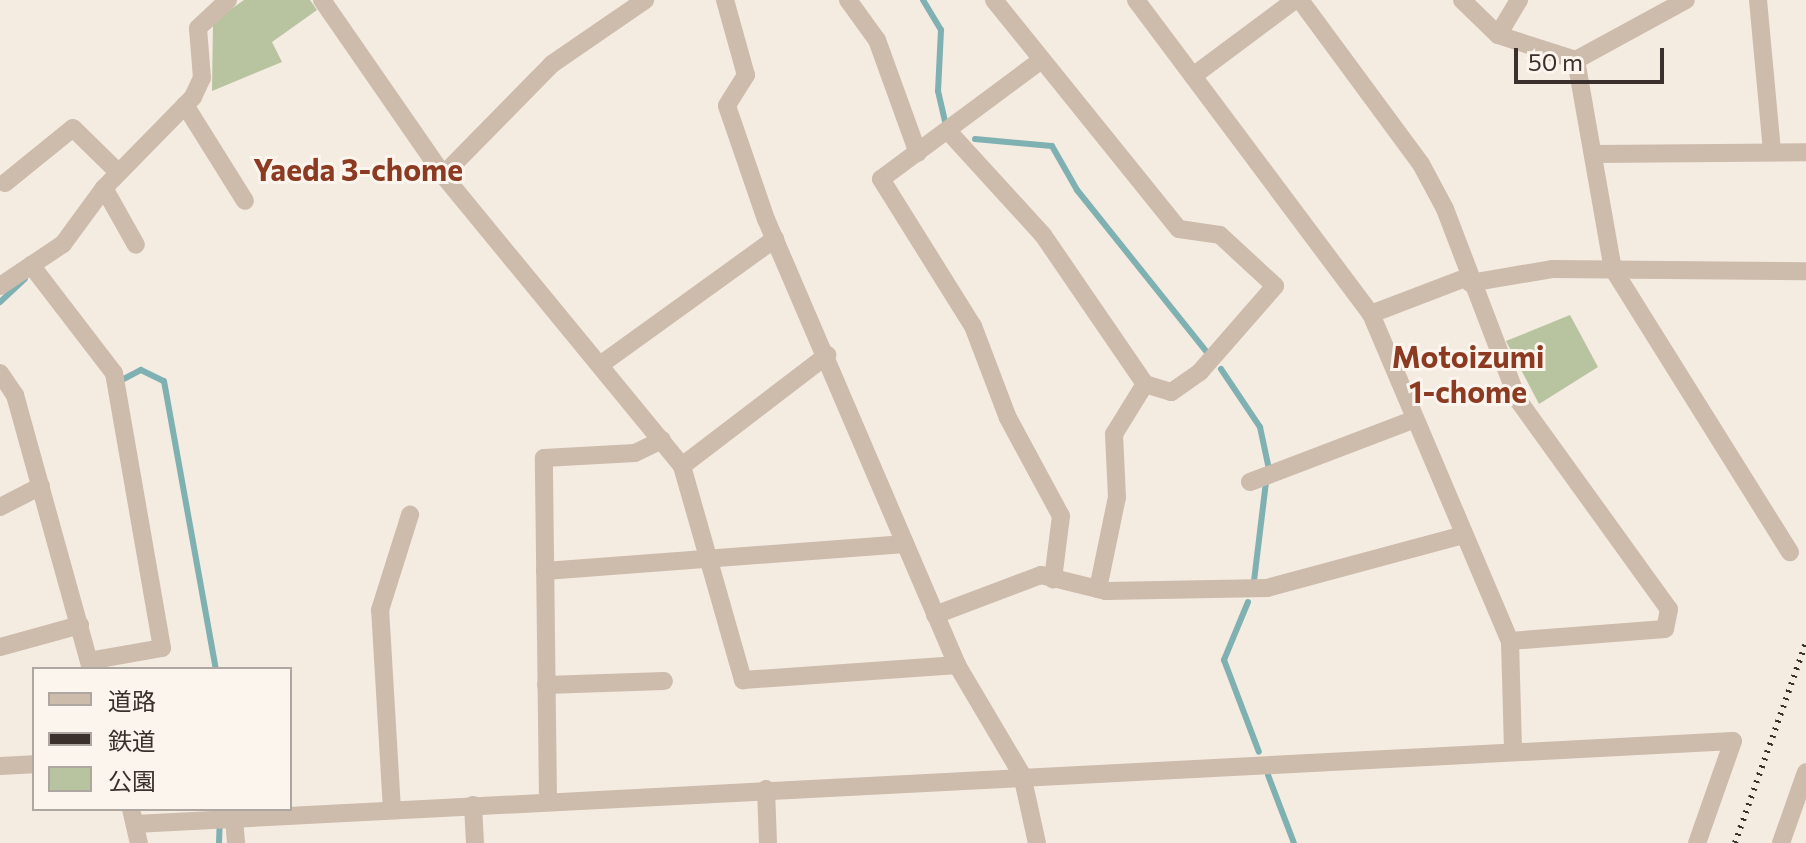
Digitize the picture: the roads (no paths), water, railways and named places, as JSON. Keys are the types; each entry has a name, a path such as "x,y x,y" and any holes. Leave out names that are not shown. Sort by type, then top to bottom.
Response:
{"street":[{"path":"0,286 63,244 118,172 185,105 202,78 198,28 228,0"},
{"path":"322,0 443,175 682,466 743,680 957,665"},
{"path":"443,175 552,64 645,0"},
{"path":"725,0 746,75 727,106 775,239 957,665 1022,775 1037,843"},
{"path":"848,0 877,40 918,153"},
{"path":"948,131 1043,235 1145,384 1171,392 1200,372 1275,286 1220,235 1179,229 1040,61 994,0"},
{"path":"1136,0 1371,314 1460,536 1510,641 1513,750"},
{"path":"1193,76 1297,0 1421,164 1518,400 1669,609 1665,629 1510,641"},
{"path":"1462,0 1498,35 1576,60 1686,0"},
{"path":"1498,35 1519,0"},
{"path":"1758,0 1772,151"},
{"path":"1576,60 1613,269 1790,552"},
{"path":"1040,61 881,179 973,326 1008,418 1061,516 1053,579"},
{"path":"185,105 245,201"},
{"path":"5,183 73,128 118,172"},
{"path":"1595,154 1806,152"},
{"path":"104,188 136,245"},
{"path":"600,365 775,239"},
{"path":"0,373 15,395 90,665 162,648 114,373 31,265"},
{"path":"1371,314 1469,280 1552,269 1806,271"},
{"path":"682,466 827,355"},
{"path":"1098,589 1117,497 1114,434 1145,384"},
{"path":"1250,482 1412,420"},
{"path":"548,801 544,458 635,453 662,440"},
{"path":"0,507 41,486"},
{"path":"392,810 380,610 410,515"},
{"path":"935,615 1041,575 1098,589 1267,588 1460,536"},
{"path":"545,571 905,544"},
{"path":"0,647 80,625"},
{"path":"546,685 664,681"},
{"path":"139,843 133,816 234,819 1022,775 1733,741 1697,843"},
{"path":"0,766 32,764"},
{"path":"1781,843 1804,783"},
{"path":"766,789 768,843"},
{"path":"473,805 475,843"},
{"path":"234,819 236,843"}],"waterway":[{"path":"923,0 941,30 938,91 945,121"},
{"path":"975,139 1052,146 1077,190 1207,352"},
{"path":"0,302 25,279"},
{"path":"1221,369 1260,427 1268,466"},
{"path":"118,382 141,370 164,381 216,667"},
{"path":"1254,581 1266,482"},
{"path":"1248,602 1224,660 1259,752"},
{"path":"1268,775 1294,843"},
{"path":"219,843 220,811"}],"railway":[{"path":"1735,843 1806,643"}],"district":[{"name":"Yaeda 3-chome","path":"358,169"},
{"name":"Motoizumi 1-chome","path":"1468,373"}]}
